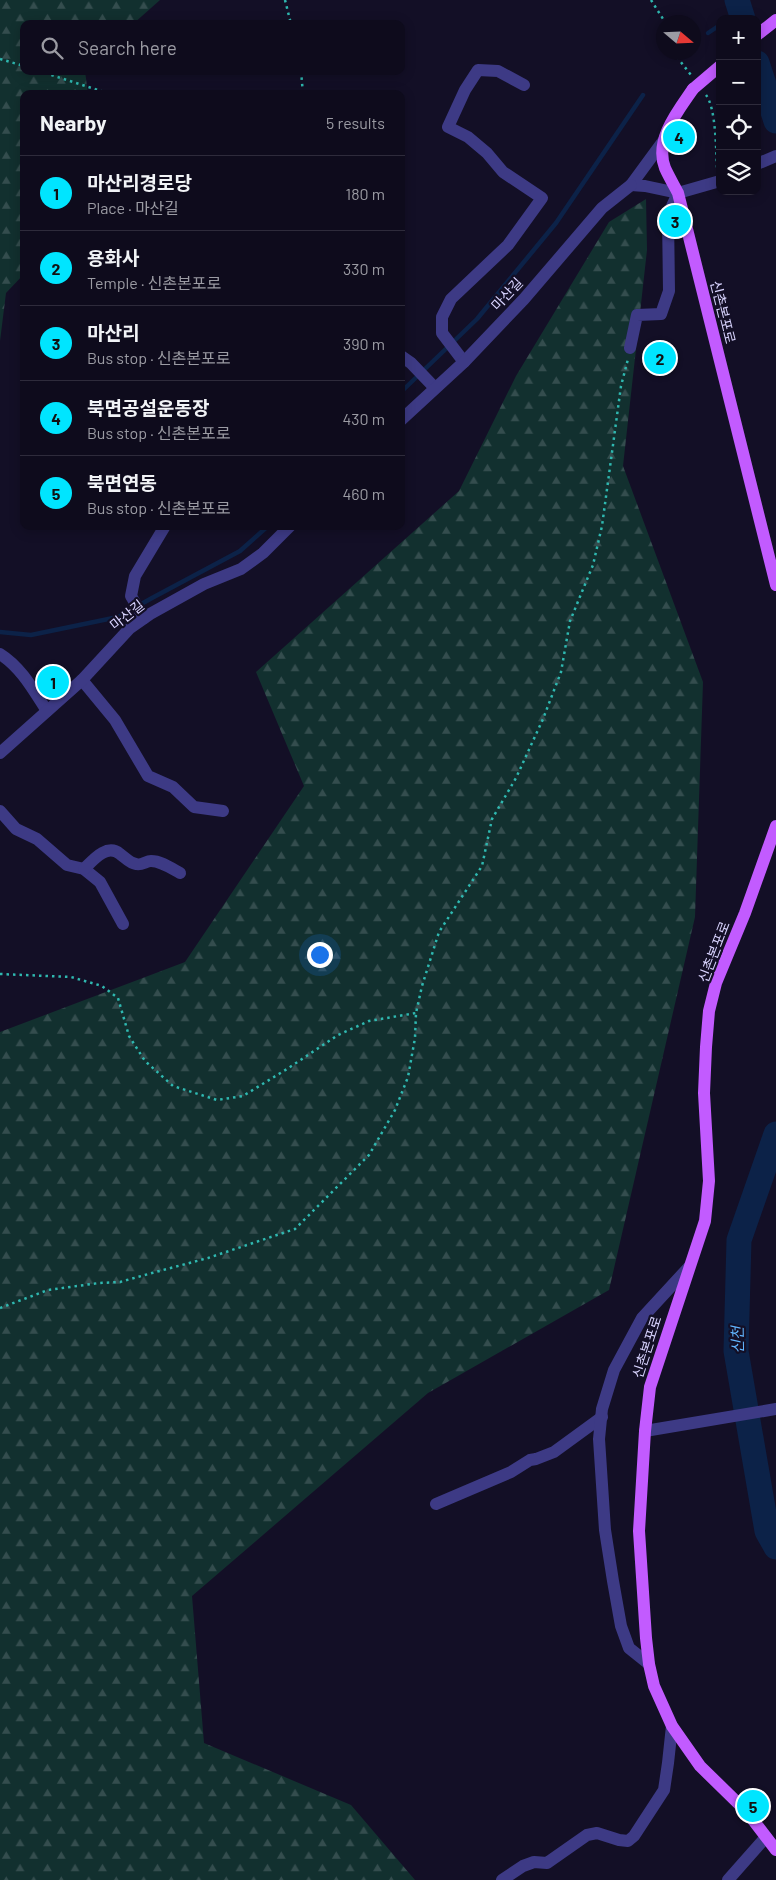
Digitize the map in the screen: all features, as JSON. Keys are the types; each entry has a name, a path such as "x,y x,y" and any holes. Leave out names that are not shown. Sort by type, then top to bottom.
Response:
{"main road":[{"path":"761,32 776,20"},
{"name":"신촌본포로","path":"716,69 694,85 672,120 664,140 664,166 678,193 776,584"},
{"name":"신촌본포로","path":"776,826 745,913 716,983 710,1011 704,1093 709,1181 705,1221 650,1387 645,1431 639,1531 649,1664 654,1686 672,1726 700,1766 747,1812 776,1850"}],"street":[{"path":"464,362 442,333 442,317 451,299 508,245 542,198 503,172 468,137 448,127 465,90 478,70 498,71 524,85"},
{"name":"마산길","path":"405,415 431,383 464,362 524,299 602,208 631,185 664,140"},
{"path":"761,162 776,156"},
{"path":"631,185 678,193 716,182"},
{"path":"630,348 637,315 661,314 669,291 668,215 678,193"},
{"path":"406,360 431,383"},
{"path":"141,614 131,596 134,576 163,530"},
{"name":"마산길","path":"0,753 82,680 141,614 204,584 241,569 263,554 286,530"},
{"path":"0,654 9,660 28,682 47,711"},
{"path":"82,680 115,720 148,776 173,787 194,806 222,811"},
{"path":"0,811 16,829 37,839 67,865 84,869 100,882 123,924"},
{"path":"84,869 98,855 112,851 118,852 130,862 138,865 151,861 165,864 180,874"},
{"path":"649,1664 629,1648 621,1626 606,1530 599,1439 602,1417 614,1370 642,1318 689,1267"},
{"path":"645,1431 776,1409"},
{"path":"436,1504 511,1472 530,1460 554,1452 602,1417"},
{"path":"502,1880 523,1866 534,1862 547,1863 587,1835 597,1833 628,1841 634,1836 664,1790 672,1726"},
{"path":"728,1880 766,1837"}],"path":[{"path":"286,0 290,20"},
{"path":"651,0 661,15"},
{"path":"0,59 20,65"},
{"path":"678,60 694,85"},
{"path":"51,75 98,90"},
{"path":"301,75 302,90"},
{"path":"705,94 710,100 716,150"},
{"path":"0,1308 48,1290 120,1282 208,1258 294,1229 369,1155 395,1110 408,1077 415,1038 416,1013 438,932 482,866 492,819 516,778 543,719 561,672 570,621 593,565 602,526 621,386 630,348"},
{"path":"0,974 71,977 102,986 118,998 129,1036 145,1061 173,1086 218,1100 243,1096 338,1035 369,1021 416,1013"}],"green space":[{"path":"0,0 160,0 138,20 20,20 20,75 86,75 87,90 20,90 20,278 6,293 0,341"},
{"path":"646,199 647,250 623,466 703,682 695,917 609,1290 428,1393 192,1596 204,1743 351,1805 415,1880 0,1880 0,1032 185,962 304,786 256,672 459,491 516,376 609,222"}],"building":[{"path":"58,664 71,680 48,699 35,683 43,677 39,672 47,665 51,670"}],"waterway":[{"name":"신천","path":"737,0 742,15"},
{"path":"736,15 740,12"},
{"path":"708,33 716,28"},
{"name":"신천","path":"761,75 776,121"},
{"path":"405,388 477,319 556,223 643,95"},
{"path":"0,632 31,635 118,617 240,551 264,530"},
{"name":"신천","path":"776,1134 739,1240 736,1351 767,1531 776,1547"}],"place":[{"name":"북면공설운동장","path":"679,137"},
{"name":"마산리","path":"675,221"},
{"name":"용화사","path":"660,358"},
{"name":"마산리경로당","path":"53,682"},
{"name":"북면연동","path":"753,1806"}]}
